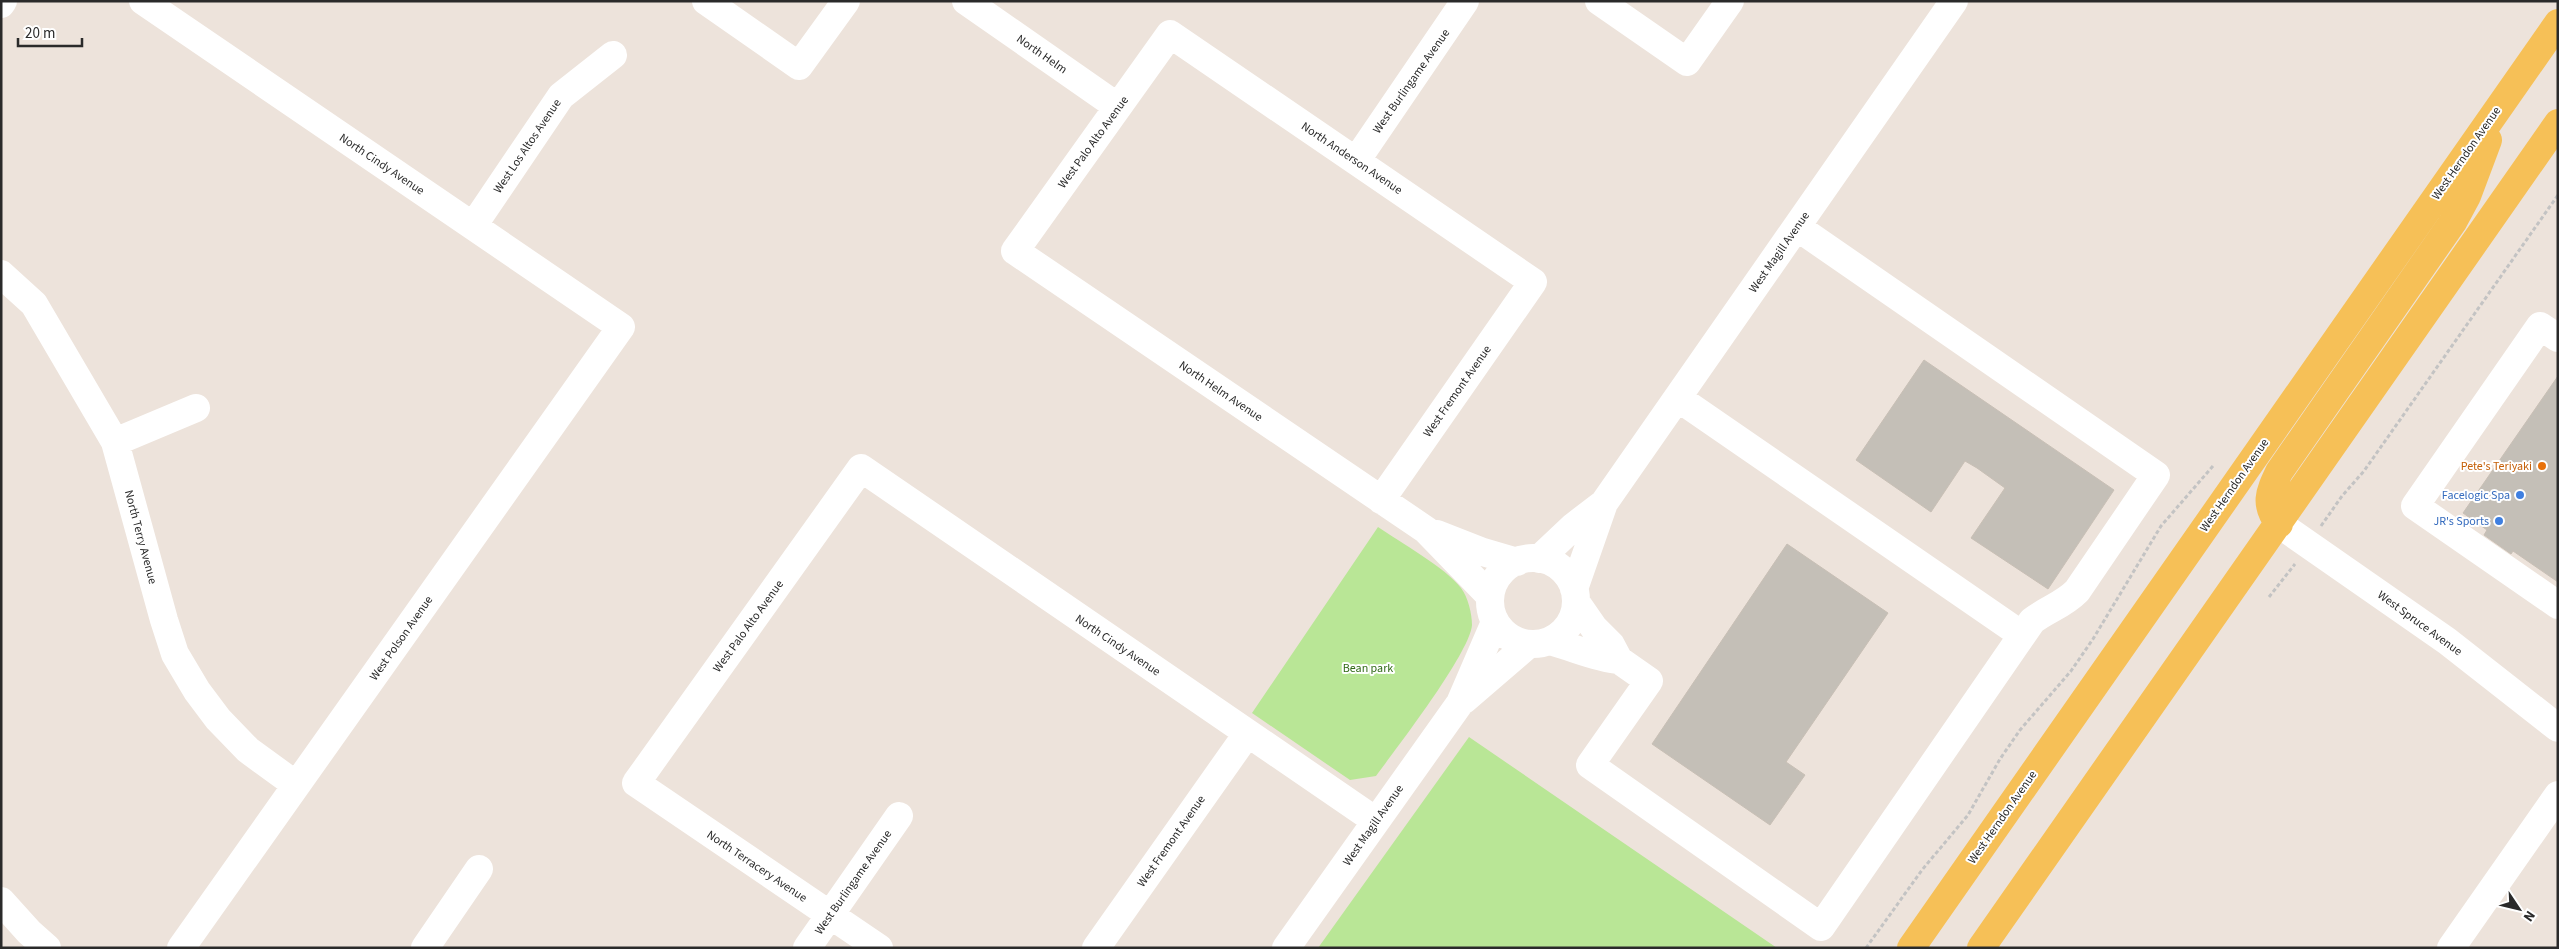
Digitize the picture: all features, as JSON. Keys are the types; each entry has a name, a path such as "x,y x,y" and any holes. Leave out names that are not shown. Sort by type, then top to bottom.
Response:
{"main road":[{"name":"West Herndon Avenue","path":"1911,948 2558,23"},
{"path":"2279,524 2270,512 2269,502 2271,488 2279,472 2453,222 2467,196 2501,103"},
{"path":"1981,948 2558,123"}],"street":[{"name":"North Cindy Avenue","path":"143,1 620,327"},
{"path":"706,1 799,66 846,1"},
{"name":"North Helm","path":"966,1 1118,107"},
{"name":"West Burlingame Avenue","path":"1356,161 1465,1"},
{"path":"1599,1 1687,62 1730,1"},
{"name":"West Magill Avenue","path":"1528,560 1604,503 1954,1"},
{"name":"West Palo Alto Avenue","path":"1015,251 1170,34"},
{"name":"North Anderson Avenue","path":"1170,34 1533,282"},
{"name":"West Los Altos Avenue","path":"473,226 561,96 613,55"},
{"path":"1619,660 1601,658 1509,637 1493,609 1495,582 1504,569 1528,560 1554,564 1566,575 1575,596 1594,628 1610,645 1619,660 1649,681 1590,765 1821,927 2022,634 2042,613 2064,604 2077,591 2156,475 1797,227"},
{"name":"North Helm Avenue","path":"1015,251 1426,530 1483,552 1528,560"},
{"name":"North Terry Avenue","path":"1,274 34,304 115,442 175,654 197,692 218,719 248,750 296,785"},
{"name":"West Fremont Avenue","path":"1381,500 1533,282"},
{"path":"2558,338 2540,326 2415,506 2558,605"},
{"name":"West Polson Avenue","path":"181,948 620,327"},
{"path":"1678,398 2022,634"},
{"path":"115,442 196,408"},
{"name":"North Cindy Avenue","path":"861,468 1376,821"},
{"name":"West Palo Alto Avenue","path":"636,783 861,468"},
{"name":"West Magill Avenue","path":"1575,596 1604,503"},
{"name":"West Spruce Avenue","path":"2279,524 2447,641 2558,728"},
{"name":"North Helm Avenue","path":"1426,530 1493,609"},
{"path":"1539,643 1566,630 1573,617 1575,596"},
{"name":"West Magill Avenue","path":"1286,948 1460,703 1493,609"},
{"name":"West Magill Avenue","path":"1460,703 1539,643"},
{"name":"West Fremont Avenue","path":"1096,948 1247,734"},
{"name":"North Terracery Avenue","path":"636,783 879,948"},
{"path":"2451,948 2558,795"},
{"name":"West Burlingame Avenue","path":"807,948 899,816"},
{"path":"425,948 479,869"},
{"path":"1,901 29,932 47,948"}],"path":[{"path":"2342,496 2364,471 2558,195"},
{"path":"1866,948 1922,870 1968,815 2020,730 2077,663 2106,621 2161,526 2212,466"},
{"path":"2269,596 2280,585"}],"green space":[{"name":"Bean park","path":"1378,527 1434,564 1454,580 1466,596 1472,625 1459,657 1446,678 1415,724 1376,776 1350,780 1252,713"},
{"path":"1469,737 1777,948 1318,948"}],"building":[{"path":"1924,360 2114,490 2048,589 1971,538 2005,488 1977,468 1965,461 1931,512 1856,460"},
{"path":"2558,376 2558,582 2513,551 2511,554 2484,535 2487,530 2463,513"},
{"path":"1787,544 1888,613 1786,762 1805,775 1770,825 1652,744"}],"place":[{"name":"Pete's Teriyaki","path":"2542,466"},
{"name":"Facelogic Spa","path":"2520,495"},
{"name":"JR's Sports","path":"2499,521"}]}
